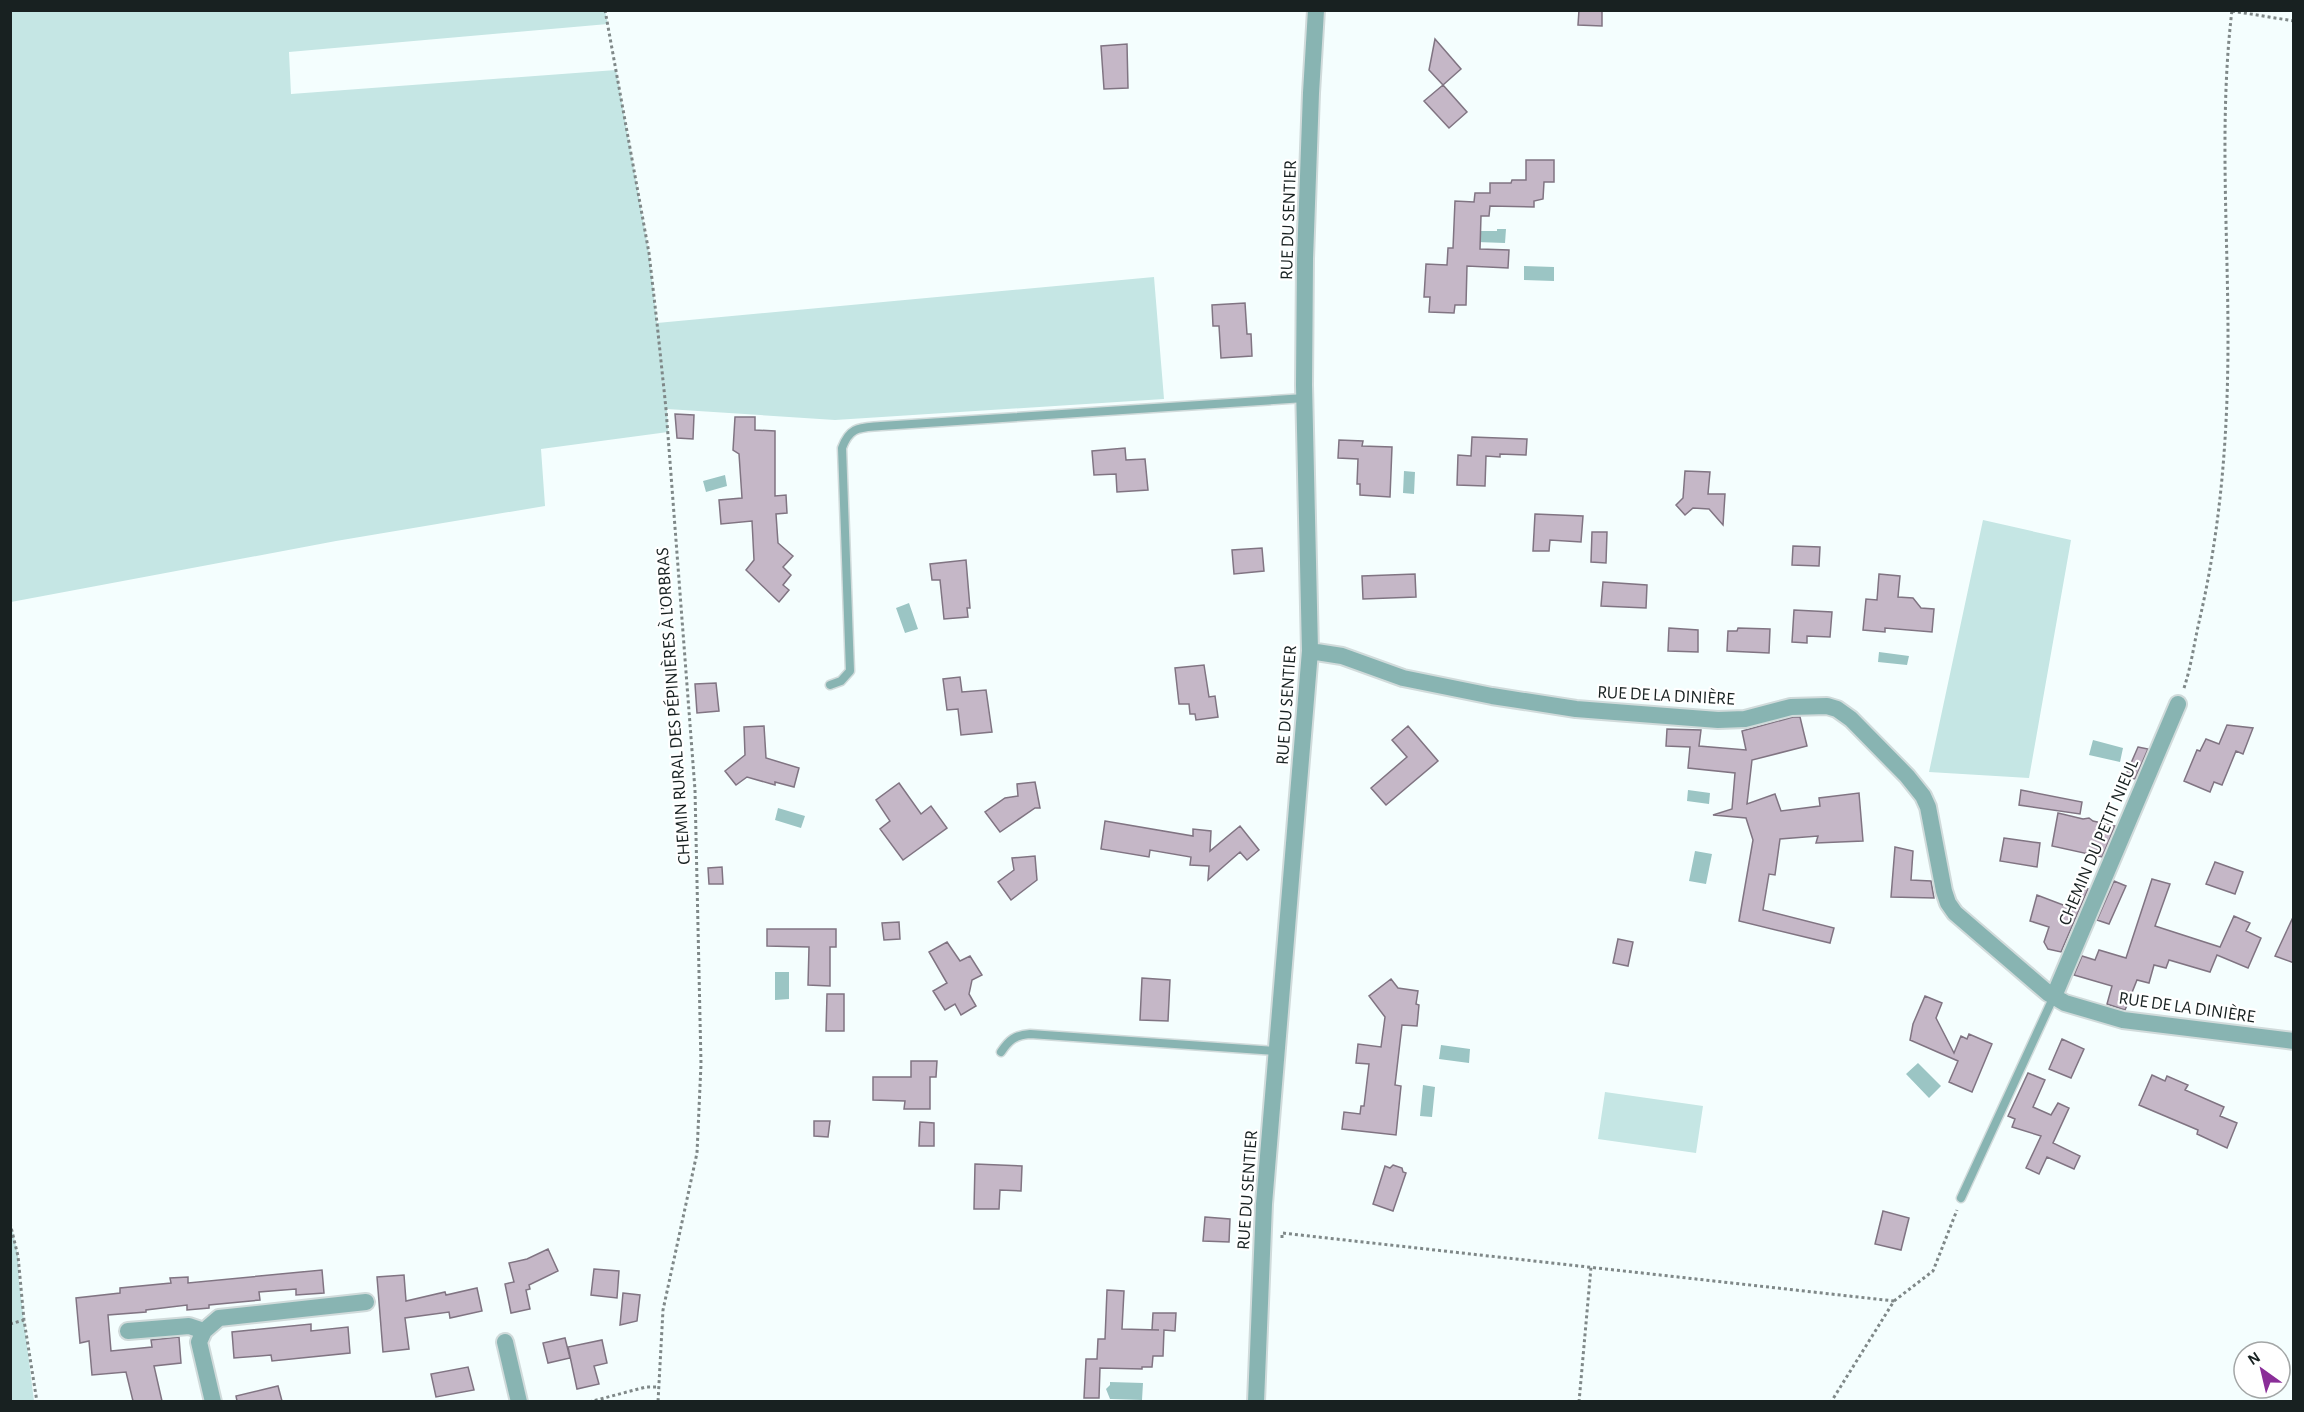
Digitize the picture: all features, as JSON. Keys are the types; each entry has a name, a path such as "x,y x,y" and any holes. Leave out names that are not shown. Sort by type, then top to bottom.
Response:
{"street":[{"name":"RUE DU SENTIER","path":"1256,1401 1264,1204 1310,651 1305,259 1316,10"},
{"name":"RUE DE LA DINIÈRE","path":"1310,651 1342,656 1403,678 1492,696 1576,709 1718,720 1744,719 1791,707 1827,706 1837,709 1851,719 1907,776 1923,796 1928,807 1944,891 1955,913 1974,932 2054,996 2065,1003 2123,1020 2294,1041"},
{"name":"CHEMIN DU PETIT NIEUL","path":"2054,996 2178,704"},
{"path":"213,1401 199,1342 204,1331 219,1318 366,1302"},
{"path":"128,1331 189,1326 204,1331"},
{"path":"505,1342 519,1401"}],"lane":[{"path":"830,685 841,681 850,672 842,448 847,435 858,428 1305,398"},
{"path":"1962,1198 2054,996"},
{"path":"1001,1052 1009,1041 1018,1035 1030,1034 1277,1051"}],"path":[{"name":"CHEMIN RURAL DES PÉPINIÈRES À L’ORBRAS","path":"605,10 649,253 666,409 695,790 701,1053 696,1154 663,1310 658,1401"},
{"path":"2178,704 2186,681 2212,568 2227,422 2225,146 2232,11 2294,21"},
{"path":"1832,1401 1894,1302 1934,1271 1962,1198"},
{"path":"10,1223 18,1256 24,1320 37,1401"},
{"path":"1281,1244 1282,1233 1894,1302"},
{"path":"1579,1401 1591,1267"},
{"path":"10,1324 24,1320"},
{"path":"589,1401 646,1387 659,1387"}],"shaded area":[{"path":"11,10 605,11 608,24 289,52 291,94 616,70 649,253 657,323 1154,277 1164,399 835,420 667,409 668,432 541,449 545,506 336,541 11,602"},
{"path":"1497,229 1506,229 1505,243 1477,242 1478,231 1497,231"},
{"path":"1524,266 1554,267 1554,281 1524,280"},
{"path":"1404,471 1415,472 1414,494 1403,493"},
{"path":"725,475 727,486 706,492 703,481"},
{"path":"1983,520 2071,540 2029,778 1929,772"},
{"path":"909,603 918,629 905,633 896,608"},
{"path":"1879,652 1909,656 1907,665 1878,662"},
{"path":"2093,740 2123,748 2120,762 2089,755"},
{"path":"1688,790 1710,793 1709,804 1687,801"},
{"path":"778,808 805,816 801,828 775,820"},
{"path":"1695,851 1712,854 1706,884 1689,881"},
{"path":"775,972 789,972 789,999 775,1000"},
{"path":"1441,1045 1470,1049 1469,1063 1439,1059"},
{"path":"1918,1063 1941,1086 1929,1098 1906,1074"},
{"path":"1423,1085 1435,1087 1432,1117 1420,1116"},
{"path":"1605,1092 1703,1106 1696,1153 1598,1139"},
{"path":"11,1223 18,1256 34,1401 11,1401"},
{"path":"1110,1382 1143,1383 1142,1400 1110,1399 1106,1389"}],"building":[{"path":"1579,10 1602,10 1602,26 1578,25"},
{"path":"1435,39 1461,69 1443,85 1429,70"},
{"path":"1127,44 1128,88 1104,89 1101,46"},
{"path":"1443,85 1467,112 1449,128 1424,101"},
{"path":"1526,160 1554,160 1554,182 1544,182 1543,199 1534,201 1534,207 1490,206 1489,216 1481,216 1480,249 1509,250 1508,268 1467,266 1466,305 1455,305 1454,313 1429,312 1430,297 1424,297 1426,264 1447,265 1448,248 1453,248 1455,201 1474,202 1475,193 1490,193 1490,183 1526,180"},
{"path":"1245,303 1247,334 1251,334 1252,356 1221,358 1219,326 1213,326 1212,305"},
{"path":"675,414 694,415 693,439 677,438"},
{"path":"735,417 755,417 755,430 775,431 775,496 786,495 787,513 776,514 778,543 793,556 783,567 791,575 783,585 789,590 779,602 746,570 754,560 752,521 721,524 719,500 742,498 739,454 733,450"},
{"path":"1472,437 1527,439 1526,455 1486,456 1485,486 1457,485 1458,455 1471,456"},
{"path":"1339,440 1363,441 1362,446 1392,447 1390,497 1360,495 1360,484 1357,484 1358,459 1338,458"},
{"path":"1125,448 1126,460 1145,459 1148,490 1117,492 1116,474 1094,475 1092,451"},
{"path":"1685,471 1710,472 1708,494 1725,494 1723,525 1709,509 1693,508 1685,515 1676,505 1683,498"},
{"path":"1535,514 1583,516 1581,542 1550,540 1549,551 1533,551"},
{"path":"1592,532 1607,532 1606,563 1591,562"},
{"path":"1793,546 1820,547 1819,566 1792,565"},
{"path":"1262,548 1264,571 1234,574 1232,550"},
{"path":"966,560 970,608 967,608 968,617 944,619 940,580 932,580 930,564"},
{"path":"1415,574 1416,597 1363,599 1362,576"},
{"path":"1879,574 1900,576 1898,597 1913,598 1921,608 1934,609 1932,632 1885,628 1885,632 1863,630 1866,599 1877,600"},
{"path":"1603,582 1647,585 1646,608 1601,606"},
{"path":"1794,610 1832,612 1830,637 1807,636 1807,643 1792,642"},
{"path":"1669,628 1698,630 1698,652 1668,651"},
{"path":"1738,628 1770,629 1769,653 1727,651 1728,631 1737,631"},
{"path":"1204,665 1209,697 1215,696 1218,717 1196,720 1195,714 1190,714 1189,704 1179,704 1175,668"},
{"path":"960,677 962,692 986,690 992,732 961,735 958,709 947,710 943,679"},
{"path":"716,683 719,711 697,713 695,684"},
{"path":"1800,717 1807,746 1752,760 1747,804 1775,794 1781,811 1820,806 1819,798 1859,793 1863,841 1816,843 1818,836 1780,839 1775,875 1769,874 1763,910 1834,928 1830,943 1739,921 1753,840 1746,818 1713,815 1732,809 1735,773 1688,768 1690,747 1666,746 1667,729 1701,730 1699,746 1746,750 1742,731"},
{"path":"2227,725 2253,728 2243,754 2236,751 2222,785 2214,782 2210,792 2184,781 2197,750 2200,751 2206,739 2219,744"},
{"path":"764,726 766,758 799,768 794,787 775,782 775,785 747,777 736,785 725,771 745,755 744,727"},
{"path":"1408,726 1438,761 1386,805 1371,788 1407,757 1392,740"},
{"path":"2138,747 2148,749 2135,779 2125,777"},
{"path":"1035,782 1040,808 1035,808 1000,832 985,812 1005,798 1018,796 1017,784"},
{"path":"899,783 921,814 931,806 947,828 903,860 880,829 890,821 876,800"},
{"path":"2021,790 2082,802 2080,814 2019,805"},
{"path":"2058,813 2083,819 2089,818 2115,826 2102,857 2052,846"},
{"path":"1105,821 1193,836 1193,829 1211,831 1210,851 1240,826 1259,850 1247,860 1240,852 1208,880 1209,866 1190,865 1191,857 1150,850 1149,857 1101,849"},
{"path":"2004,838 2040,843 2037,867 2000,861"},
{"path":"1895,847 1913,851 1911,880 1931,881 1934,898 1891,897"},
{"path":"1035,856 1037,880 1011,900 998,882 1014,870 1012,858"},
{"path":"2215,862 2243,872 2235,894 2206,884"},
{"path":"722,867 723,884 709,884 708,868"},
{"path":"2152,879 2170,884 2155,926 2220,947 2234,916 2250,923 2246,931 2261,938 2248,968 2217,955 2210,972 2169,960 2166,968 2154,965 2149,983 2137,980 2125,1010 2107,1004 2112,986 2074,975 2082,956 2095,960 2099,950 2126,958"},
{"path":"2114,881 2126,886 2109,924 2097,920"},
{"path":"2079,886 2088,889 2061,952 2048,949 2044,942 2049,927 2030,921 2037,895 2071,908"},
{"path":"2294,915 2294,963 2275,956"},
{"path":"899,922 900,939 884,940 882,923"},
{"path":"767,929 836,929 836,947 830,947 830,986 808,985 809,947 767,946"},
{"path":"1618,939 1633,942 1628,966 1613,963"},
{"path":"947,942 960,961 970,956 982,975 972,980 969,994 976,1006 961,1015 955,1004 945,1010 933,991 947,983 929,952"},
{"path":"1142,978 1170,980 1168,1021 1140,1020"},
{"path":"1391,979 1398,988 1418,991 1416,1004 1419,1005 1417,1026 1402,1025 1395,1085 1401,1086 1396,1135 1342,1129 1344,1112 1360,1114 1361,1106 1364,1106 1369,1064 1356,1063 1358,1044 1381,1047 1385,1017 1369,996"},
{"path":"827,994 844,994 844,1031 826,1031"},
{"path":"1925,996 1942,1003 1936,1018 1954,1053 1961,1036 1967,1039 1969,1034 1992,1044 1972,1092 1949,1082 1958,1061 1910,1040 1913,1024"},
{"path":"2062,1039 2084,1049 2071,1078 2049,1069"},
{"path":"911,1061 937,1061 936,1077 930,1077 930,1109 904,1109 905,1101 873,1100 873,1077 911,1077"},
{"path":"2028,1073 2045,1080 2033,1107 2051,1115 2058,1103 2069,1108 2053,1143 2080,1156 2074,1169 2047,1157 2039,1174 2026,1168 2041,1136 2012,1127 2015,1119 2008,1116"},
{"path":"2152,1075 2165,1081 2167,1076 2188,1085 2185,1090 2224,1107 2220,1116 2237,1123 2227,1148 2197,1134 2198,1130 2139,1105"},
{"path":"814,1121 830,1121 828,1137 814,1136"},
{"path":"920,1122 934,1123 934,1146 919,1146"},
{"path":"975,1164 1022,1166 1021,1191 1000,1190 999,1209 974,1209"},
{"path":"1393,1165 1402,1168 1406,1173 1393,1211 1373,1204 1385,1166 1390,1168"},
{"path":"1883,1211 1909,1218 1901,1250 1875,1244"},
{"path":"1205,1217 1230,1219 1229,1242 1203,1241"},
{"path":"548,1249 558,1271 529,1285 530,1289 526,1290 530,1309 511,1313 505,1284 514,1282 509,1263 527,1259"},
{"path":"594,1269 619,1271 617,1298 591,1295"},
{"path":"322,1270 324,1293 296,1295 296,1289 259,1292 260,1300 209,1305 209,1308 187,1310 187,1305 108,1315 111,1351 152,1347 151,1340 179,1337 181,1363 154,1366 162,1401 133,1401 126,1372 92,1375 89,1341 80,1343 76,1298 120,1293 120,1288 171,1283 170,1278 188,1277 188,1283"},
{"path":"404,1275 406,1301 445,1292 446,1295 477,1288 482,1311 450,1318 449,1312 405,1318 409,1349 383,1352 377,1277"},
{"path":"1107,1290 1124,1291 1122,1329 1152,1330 1153,1313 1176,1313 1175,1331 1164,1330 1163,1356 1153,1356 1152,1367 1142,1367 1142,1369 1100,1368 1099,1398 1084,1398 1086,1359 1097,1359 1098,1339 1105,1339"},
{"path":"623,1293 640,1295 637,1321 620,1325"},
{"path":"311,1324 311,1331 348,1327 350,1353 272,1361 271,1355 234,1358 232,1332"},
{"path":"565,1338 570,1358 548,1363 543,1343"},
{"path":"602,1340 607,1363 594,1366 599,1384 577,1389 568,1347"},
{"path":"468,1367 474,1390 436,1397 431,1374"},
{"path":"278,1386 282,1401 237,1401 236,1396"}]}
